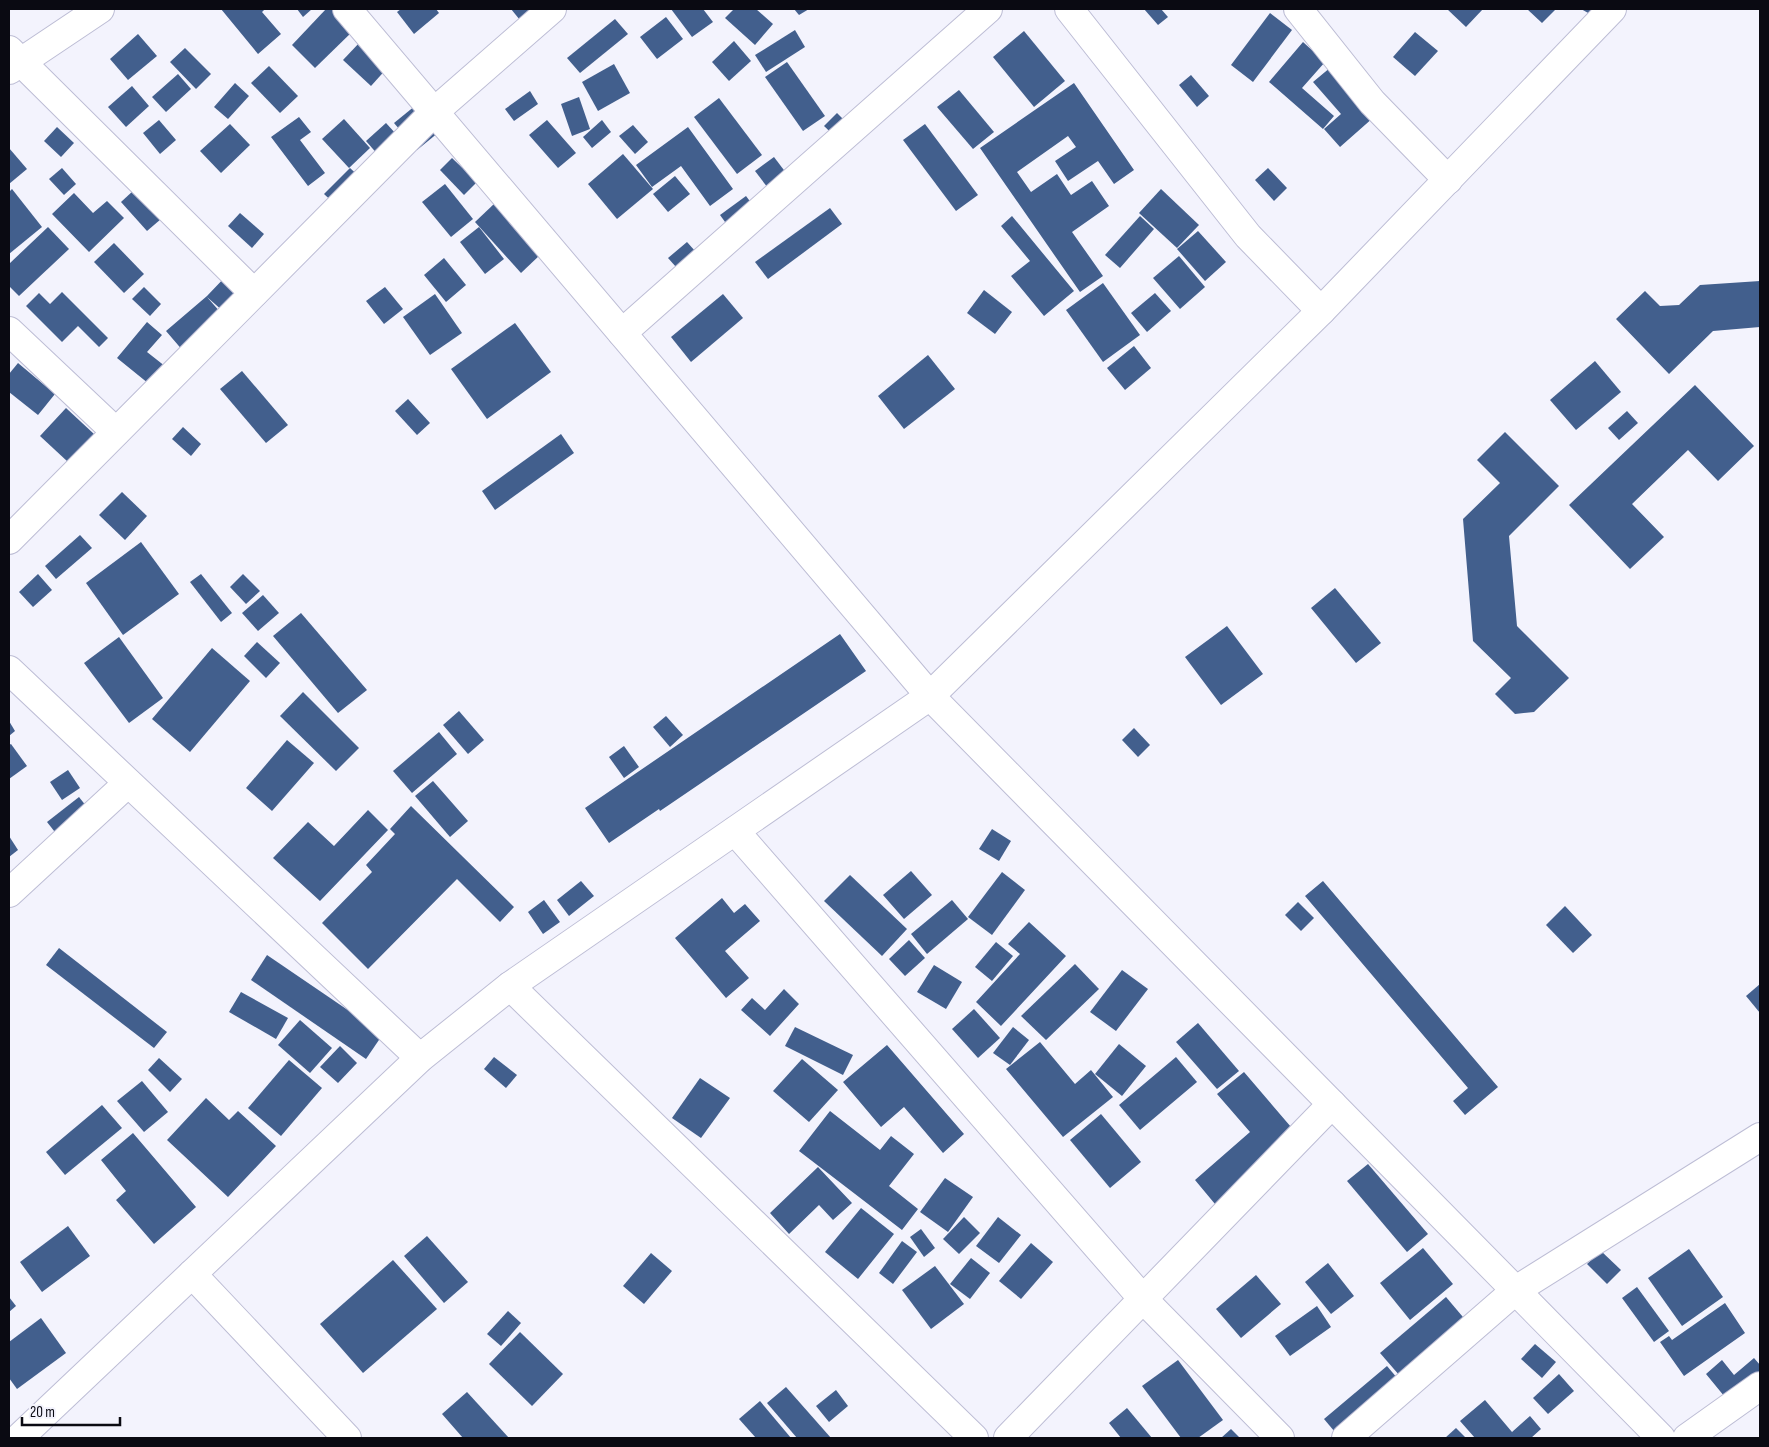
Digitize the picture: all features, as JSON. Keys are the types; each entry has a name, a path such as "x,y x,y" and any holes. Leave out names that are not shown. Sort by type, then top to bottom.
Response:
{"street":[{"path":"100,9 13,61 254,293"},
{"path":"347,9 930,696 1661,1438"},
{"path":"9,540 434,112 552,9"},
{"path":"622,333 988,9"},
{"path":"1069,9 1248,236 1321,312"},
{"path":"1298,9 1372,102 1448,180"},
{"path":"20,1438 420,1058 510,986 930,696 1321,312 1612,9"},
{"path":"9,331 116,432"},
{"path":"9,670 420,1058"},
{"path":"9,893 128,784"},
{"path":"735,831 1143,1299 1280,1438"},
{"path":"510,986 974,1438"},
{"path":"1008,1438 1332,1104"},
{"path":"1346,1438 1516,1290 1760,1137"},
{"path":"192,1274 347,1438"},
{"path":"1687,1438 1760,1386"}],"building":[{"path":"221,9 265,9 262,12 281,34 258,54"},
{"path":"297,9 312,9 303,17"},
{"path":"326,9 335,9 355,29 315,68 292,45"},
{"path":"401,9 436,9 439,13 414,34 397,12"},
{"path":"511,9 553,9 528,30"},
{"path":"671,9 703,9 713,22 692,37"},
{"path":"734,9 756,9 773,24 755,45 725,18"},
{"path":"794,9 809,9 799,15"},
{"path":"1144,9 1161,9 1168,17 1158,25"},
{"path":"1447,9 1483,9 1466,27"},
{"path":"1527,9 1556,9 1542,23"},
{"path":"1581,9 1594,9 1590,14"},
{"path":"1270,13 1292,30 1253,82 1231,65"},
{"path":"666,17 683,39 657,59 640,37"},
{"path":"615,19 628,34 580,73 567,58"},
{"path":"795,30 805,47 766,72 755,55"},
{"path":"1024,31 1065,81 1034,107 993,57"},
{"path":"1415,32 1438,51 1415,76 1393,57"},
{"path":"138,34 157,56 128,80 110,59"},
{"path":"361,41 389,66 371,86 343,60"},
{"path":"734,41 751,61 729,81 712,62"},
{"path":"1303,42 1325,62 1302,88 1334,116 1323,129 1269,82"},
{"path":"185,48 211,74 196,89 170,62"},
{"path":"787,62 825,116 803,131 765,77"},
{"path":"614,64 630,93 598,111 582,82"},
{"path":"269,66 298,96 280,113 251,83"},
{"path":"1331,67 1374,117 1340,147 1324,129 1341,114 1313,82"},
{"path":"178,74 191,89 166,112 152,97"},
{"path":"1191,75 1209,96 1197,107 1179,85"},
{"path":"235,83 249,96 228,119 214,107"},
{"path":"1074,83 1134,170 1114,184 1098,161 1068,181 1055,161 1076,147 1068,136 1017,172 1031,192 1057,174 1071,195 1092,181 1109,206 1072,232 1103,276 1080,292 980,148"},
{"path":"132,86 149,106 126,127 108,107"},
{"path":"959,90 994,132 973,149 937,107"},
{"path":"530,91 538,104 514,121 505,109"},
{"path":"579,97 590,129 572,136 561,104"},
{"path":"719,98 762,155 737,174 694,117"},
{"path":"421,101 444,128 417,150 394,123"},
{"path":"837,113 857,133 845,146 824,126"},
{"path":"299,117 311,132 300,140 325,173 308,186 271,137"},
{"path":"344,119 370,148 349,168 322,139"},
{"path":"159,120 176,140 160,154 143,133"},
{"path":"547,120 576,153 558,168 529,135"},
{"path":"602,120 611,132 592,148 583,137"},
{"path":"386,123 407,146 386,164 366,141"},
{"path":"230,124 250,145 221,173 200,151"},
{"path":"925,124 978,195 956,211 903,140"},
{"path":"633,125 648,142 635,154 619,136"},
{"path":"57,127 74,143 61,157 44,141"},
{"path":"688,127 733,189 710,206 681,166 652,187 636,165"},
{"path":"9,148 27,169 9,184"},
{"path":"623,154 653,189 617,219 588,184"},
{"path":"774,157 796,186 777,200 755,171"},
{"path":"452,158 477,182 464,195 440,170"},
{"path":"62,168 76,184 64,195 49,179"},
{"path":"350,168 364,181 338,207 324,194"},
{"path":"1268,168 1287,188 1274,201 1255,180"},
{"path":"675,176 690,194 668,212 653,194"},
{"path":"445,184 473,219 451,237 422,202"},
{"path":"12,189 42,227 9,254 9,192"},
{"path":"1161,189 1199,225 1177,248 1139,213"},
{"path":"134,190 161,219 147,231 121,202"},
{"path":"74,193 93,213 107,201 124,218 89,252 52,214"},
{"path":"746,196 765,221 738,240 720,215"},
{"path":"495,203 541,254 521,273 475,222"},
{"path":"830,208 842,224 768,279 755,262"},
{"path":"240,213 264,234 252,248 228,226"},
{"path":"1012,216 1074,291 1044,316 1011,276 1030,261 1001,226"},
{"path":"1140,216 1154,229 1120,268 1105,255"},
{"path":"48,227 69,249 19,296 9,286 9,264"},
{"path":"479,227 504,259 485,274 460,242"},
{"path":"1198,231 1226,262 1205,281 1177,249"},
{"path":"687,242 712,270 693,286 668,258"},
{"path":"114,243 144,274 124,293 94,262"},
{"path":"1179,256 1205,287 1180,309 1153,278"},
{"path":"444,258 466,285 446,302 424,275"},
{"path":"227,275 252,297 232,319 207,297 221,313 190,359 166,331 207,296"},
{"path":"1760,281 1760,327 1713,331 1669,374 1616,319 1645,291 1660,306 1679,305 1700,285"},
{"path":"1103,283 1140,335 1103,362 1066,310"},
{"path":"144,287 161,304 150,316 132,299"},
{"path":"385,287 403,309 384,324 366,301"},
{"path":"984,290 1012,312 995,334 967,313"},
{"path":"62,292 108,338 99,347 78,326 62,342 26,306 39,293 50,304"},
{"path":"1155,293 1171,311 1147,332 1131,313"},
{"path":"435,294 462,333 430,355 403,317"},
{"path":"723,294 743,318 691,362 671,337"},
{"path":"147,322 162,335 147,352 175,374 159,392 117,358"},
{"path":"515,323 551,372 487,419 451,369"},
{"path":"1134,346 1151,368 1125,390 1107,368"},
{"path":"928,355 955,389 904,429 878,396"},
{"path":"1595,361 1621,392 1576,430 1550,400"},
{"path":"18,363 55,394 38,415 9,392 9,374"},
{"path":"242,371 288,425 266,443 220,389"},
{"path":"1695,385 1754,446 1718,481 1688,450 1632,504 1664,537 1630,569 1569,505"},
{"path":"408,399 430,423 417,435 395,411"},
{"path":"66,408 108,447 82,475 40,436"},
{"path":"1627,411 1638,423 1619,440 1608,428"},
{"path":"183,427 201,444 191,456 172,439"},
{"path":"1505,432 1559,486 1509,536 1517,626 1569,678 1534,712 1515,714 1495,694 1511,678 1473,641 1463,519 1500,483 1477,460"},
{"path":"561,434 574,453 495,510 482,491"},
{"path":"122,492 147,516 125,540 99,515"},
{"path":"80,535 92,548 56,579 45,566"},
{"path":"141,542 179,594 123,635 86,583"},
{"path":"38,574 52,590 33,607 19,592"},
{"path":"201,574 232,613 221,622 190,582"},
{"path":"243,574 260,591 246,604 230,587"},
{"path":"1335,588 1381,643 1356,663 1311,608"},
{"path":"263,595 279,613 258,631 242,613"},
{"path":"301,613 367,690 338,713 273,636"},
{"path":"1227,626 1263,674 1221,705 1185,657"},
{"path":"840,634 866,671 660,811 659,809 609,843 585,808"},
{"path":"119,637 163,698 129,723 84,663"},
{"path":"257,642 280,663 266,678 244,656"},
{"path":"212,648 250,681 190,752 152,719"},
{"path":"303,692 359,748 336,771 280,716"},
{"path":"459,711 484,740 468,754 443,725"},
{"path":"666,716 683,735 670,747 653,727"},
{"path":"9,721 15,731 9,736"},
{"path":"1134,728 1150,745 1138,757 1122,740"},
{"path":"439,732 457,754 412,793 393,771"},
{"path":"287,740 314,763 272,811 246,788"},
{"path":"11,744 27,766 9,779 9,745"},
{"path":"624,746 639,767 624,778 609,757"},
{"path":"68,770 80,788 62,800 50,782"},
{"path":"433,781 468,821 450,837 415,796"},
{"path":"79,797 94,816 62,841 47,822"},
{"path":"411,806 514,907 500,922 457,879 368,969 322,923 372,872 366,865 395,834 390,829"},
{"path":"368,810 388,830 320,901 273,858 308,822 334,846"},
{"path":"992,829 1011,841 999,861 979,849"},
{"path":"9,836 18,850 9,857"},
{"path":"911,871 932,895 904,919 883,895"},
{"path":"1002,872 1025,890 992,935 968,917"},
{"path":"850,875 907,929 882,956 824,901"},
{"path":"581,881 594,896 569,916 557,900"},
{"path":"1323,881 1498,1087 1465,1115 1453,1101 1468,1088 1305,896"},
{"path":"722,898 734,913 745,904 760,921 725,951 749,978 726,998 675,938"},
{"path":"544,900 560,922 543,934 528,912"},
{"path":"952,900 968,919 927,954 911,934"},
{"path":"1298,902 1314,918 1301,931 1285,915"},
{"path":"1565,906 1592,935 1573,953 1546,925"},
{"path":"1029,922 1066,956 1001,1026 976,1002 1020,954 1008,944"},
{"path":"909,940 925,958 905,976 889,959"},
{"path":"996,942 1013,956 992,981 975,967"},
{"path":"59,948 167,1032 154,1048 46,965"},
{"path":"267,955 383,1034 366,1059 251,980"},
{"path":"1075,964 1099,989 1046,1040 1021,1016"},
{"path":"934,965 962,982 946,1009 917,992"},
{"path":"1122,970 1148,989 1116,1031 1090,1012"},
{"path":"1760,984 1760,1013 1746,996"},
{"path":"784,989 799,1004 770,1036 741,1010 752,998 765,1010"},
{"path":"241,992 288,1018 276,1039 229,1012"},
{"path":"974,1009 1000,1038 978,1058 952,1029"},
{"path":"300,1020 332,1048 310,1073 278,1045"},
{"path":"1198,1023 1239,1071 1217,1089 1176,1042"},
{"path":"795,1027 853,1055 843,1075 785,1046"},
{"path":"1013,1027 1029,1040 1010,1065 993,1053"},
{"path":"1040,1042 1075,1084 1091,1070 1113,1097 1063,1137 1006,1069"},
{"path":"1119,1044 1146,1066 1122,1096 1095,1074"},
{"path":"887,1045 964,1134 943,1153 904,1107 881,1127 843,1082"},
{"path":"340,1046 357,1063 338,1083 320,1067"},
{"path":"494,1057 517,1075 506,1088 484,1069"},
{"path":"1176,1057 1197,1082 1140,1130 1119,1105"},
{"path":"159,1058 182,1079 170,1092 148,1070"},
{"path":"802,1059 838,1090 809,1122 773,1091"},
{"path":"289,1060 322,1088 281,1136 248,1108"},
{"path":"1244,1072 1297,1134 1215,1204 1195,1180 1250,1132 1217,1094"},
{"path":"700,1078 730,1098 701,1138 672,1118"},
{"path":"142,1081 168,1112 144,1132 117,1101"},
{"path":"206,1098 229,1120 238,1111 276,1146 228,1197 167,1140"},
{"path":"102,1105 122,1128 65,1175 46,1152"},
{"path":"830,1111 880,1150 891,1136 914,1154 889,1186 918,1209 902,1230 799,1151"},
{"path":"1101,1114 1141,1162 1110,1188 1070,1140"},
{"path":"133,1133 196,1207 154,1244 116,1200 126,1191 101,1160"},
{"path":"1368,1164 1428,1234 1407,1252 1347,1181"},
{"path":"818,1167 852,1203 833,1220 819,1205 789,1234 770,1213"},
{"path":"945,1178 973,1197 948,1232 920,1212"},
{"path":"861,1208 894,1234 858,1279 825,1252"},
{"path":"964,1217 980,1233 959,1254 943,1239"},
{"path":"998,1217 1021,1235 999,1263 976,1246"},
{"path":"68,1226 90,1256 42,1292 20,1262"},
{"path":"921,1229 935,1248 924,1257 910,1237"},
{"path":"427,1236 468,1282 444,1303 404,1256"},
{"path":"902,1241 917,1252 893,1284 879,1273"},
{"path":"1031,1243 1053,1262 1021,1299 999,1281"},
{"path":"1423,1248 1453,1284 1410,1320 1380,1283"},
{"path":"1689,1249 1723,1297 1682,1326 1648,1278"},
{"path":"1601,1251 1621,1270 1607,1284 1587,1264"},
{"path":"651,1253 672,1271 644,1304 623,1286"},
{"path":"971,1258 990,1273 970,1299 950,1284"},
{"path":"393,1260 437,1309 363,1373 320,1324"},
{"path":"1328,1263 1354,1296 1331,1314 1305,1282"},
{"path":"935,1266 964,1304 931,1329 902,1290"},
{"path":"1256,1275 1281,1304 1241,1338 1216,1309"},
{"path":"1637,1287 1669,1331 1654,1342 1622,1298"},
{"path":"9,1297 16,1306 9,1312"},
{"path":"1446,1297 1479,1336 1413,1391 1380,1353"},
{"path":"1725,1303 1745,1333 1684,1376 1660,1342 1669,1336 1672,1340"},
{"path":"1317,1306 1331,1327 1290,1356 1275,1336"},
{"path":"508,1311 521,1323 501,1346 487,1334"},
{"path":"41,1318 66,1353 17,1389 9,1378 9,1342"},
{"path":"520,1332 563,1374 532,1406 489,1364"},
{"path":"1535,1344 1556,1362 1542,1378 1521,1359"},
{"path":"1754,1358 1760,1365 1760,1376 1729,1402 1706,1374 1722,1360 1734,1375"},
{"path":"1178,1360 1223,1420 1198,1438 1181,1438 1142,1386"},
{"path":"1387,1366 1403,1385 1340,1438 1324,1419"},
{"path":"1559,1374 1574,1391 1548,1414 1533,1398"},
{"path":"786,1387 831,1438 797,1438 767,1403"},
{"path":"836,1390 848,1406 829,1422 816,1406"},
{"path":"467,1392 509,1438 463,1438 442,1414"},
{"path":"1485,1400 1512,1432 1530,1416 1541,1429 1531,1438 1475,1438 1460,1421"},
{"path":"760,1401 791,1438 756,1438 739,1419"},
{"path":"1127,1408 1152,1438 1121,1438 1109,1423"},
{"path":"1456,1428 1466,1438 1445,1438"},
{"path":"1231,1429 1240,1438 1221,1438"}]}
